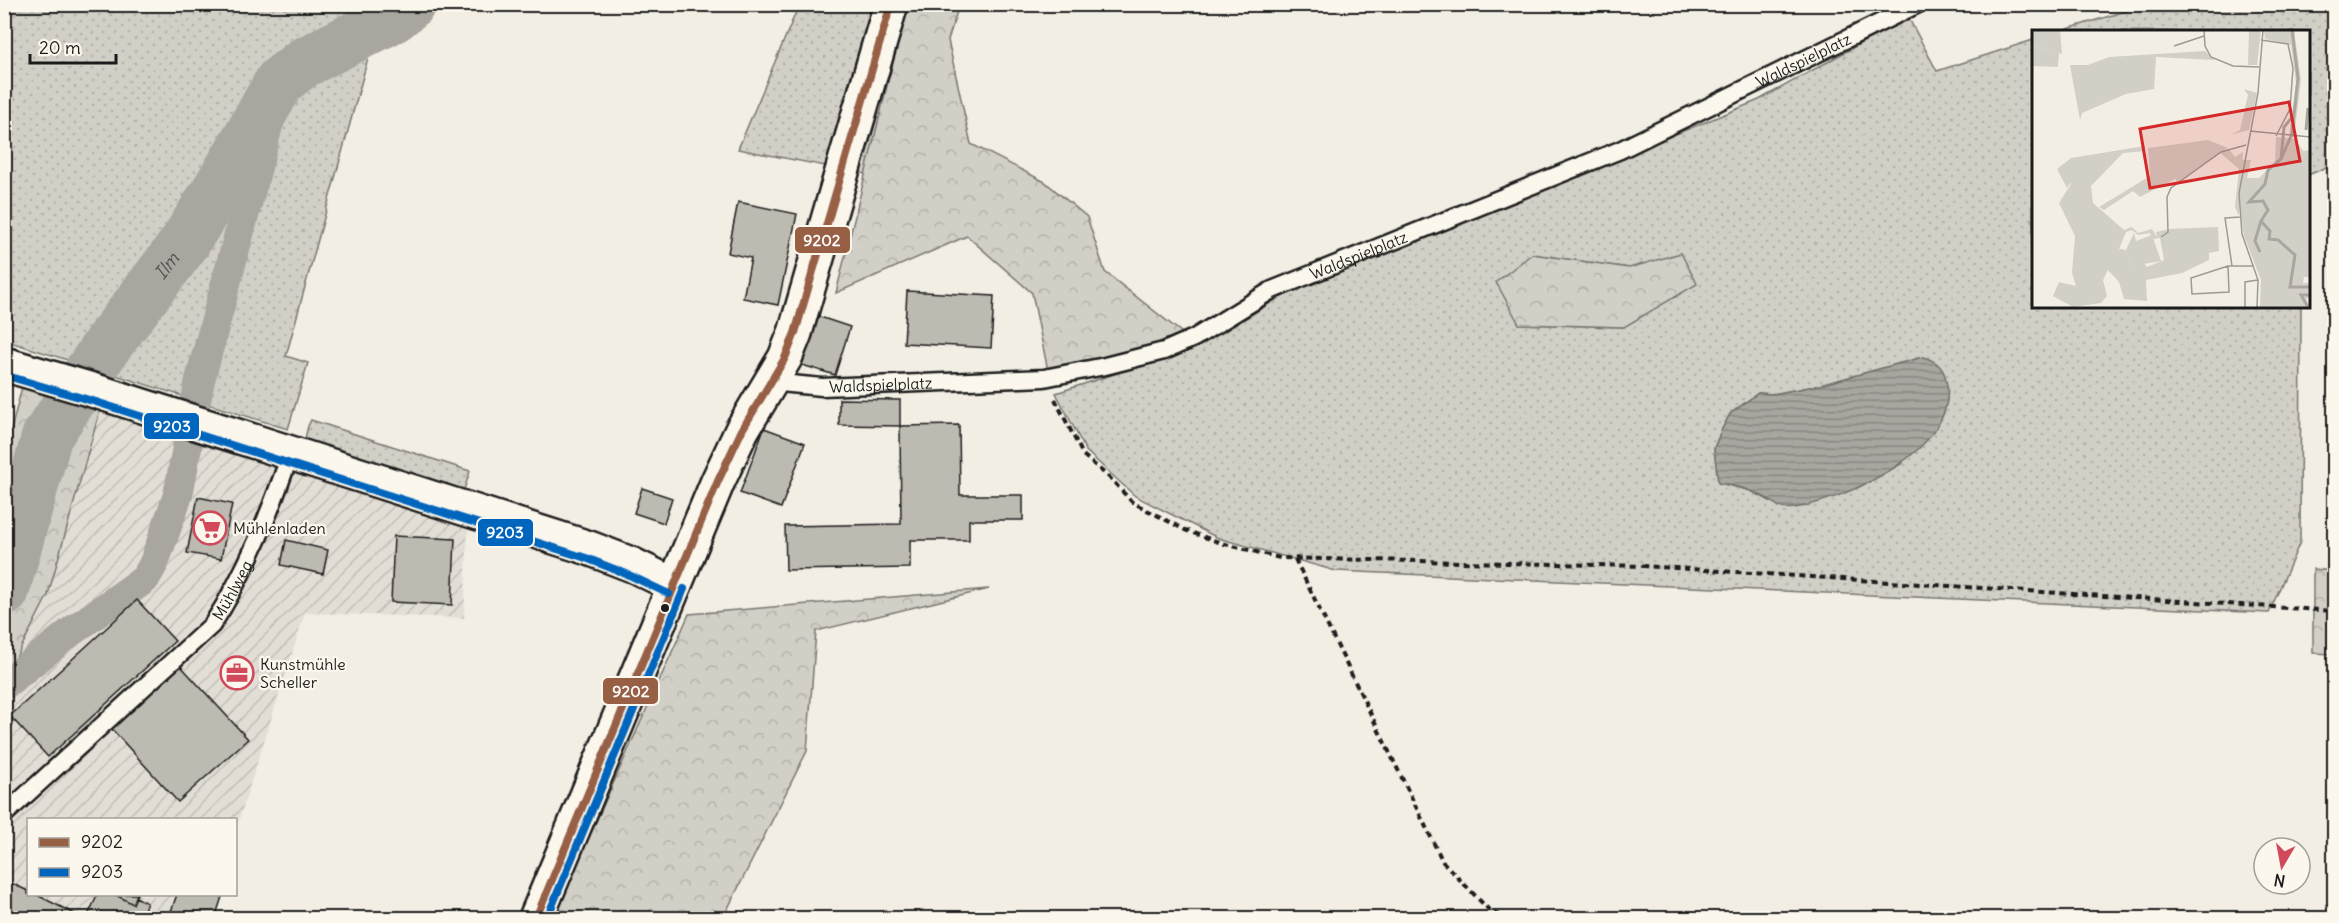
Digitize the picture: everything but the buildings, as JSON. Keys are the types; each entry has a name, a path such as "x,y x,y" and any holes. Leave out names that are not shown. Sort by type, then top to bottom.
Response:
{"street":[{"path":"536,918 674,585 734,447 785,358 795,333 891,4"},
{"path":"4,364 174,415 600,552 674,585"}],"lane":[{"name":"Waldspielplatz","path":"771,382 822,387 1044,378 1164,351 1194,338 1272,290 1620,150 1918,4"},
{"name":"Mühlweg","path":"4,815 212,626 236,588 248,563 272,508 291,452"}],"path":[{"path":"1044,378 1083,455 1111,479 1132,502 1185,530 1260,554 1295,559 1644,566 2334,611"},
{"path":"1295,559 1443,862 1490,911 1505,918"}],"shaded area":[{"path":"1923,357 1937,363 1945,374 1947,385 1945,408 1935,430 1918,450 1896,467 1845,493 1821,502 1793,508 1782,508 1749,490 1718,483 1714,448 1721,431 1730,414 1758,393 1773,394 1820,385"},
{"path":"100,410 468,528 464,618 305,613 237,826 237,818 27,818 27,896 214,896 207,918 5,918 4,679 48,595"}],"green space":[{"path":"4,5 435,5 419,12 368,58 286,356 308,363 288,429 10,342 4,318"},
{"path":"799,5 907,5 866,174 738,149"},
{"path":"907,5 959,5 948,40 971,144 1045,182 1087,217 1105,272 1186,336 1124,357 1048,371 1032,293 967,236 836,293"},
{"path":"2145,5 2334,5 2334,164 2309,175 2309,30 2064,30"},
{"path":"1908,17 1937,71 2032,40 2032,308 2301,308 2300,542 2269,613 1336,571 1218,538 1135,496 1086,451 1056,393 1161,359 1222,333 1285,294 1759,100","holes":["1532,254 1629,268 1624,327 1519,324","1923,357 1903,463 1859,487 1814,503 1783,508 1751,491 1719,483 1714,448 1730,414 1758,393 1773,394 1820,385"]},
{"path":"1681,253 1697,284 1624,327 1519,324 1496,282 1532,254 1629,268"},
{"path":"22,387 100,410 48,595 5,679 5,453"},
{"path":"311,420 470,471 463,493 304,443"},
{"path":"2313,569 2334,571 2334,654 2313,653"},
{"path":"989,589 816,631 807,751 723,918 553,918 689,614"}],"waterway":[{"name":"Ilm","path":"4,591 47,436 107,345 183,245 280,81 303,63 394,17 410,4"},
{"path":"4,685 72,631 145,579 154,563 178,495 200,380 280,81"}],"transit line":[{"name":"9202","path":"536,918 718,481 742,430 785,358 795,333 891,4"},
{"name":"9203","path":"4,375 96,402 586,558 669,594"},
{"name":"9203","path":"547,918 684,589"}],"place":[{"name":"Mühlenladen","path":"210,528"},
{"name":"Kunstmühle Scheller","path":"237,673"}]}
